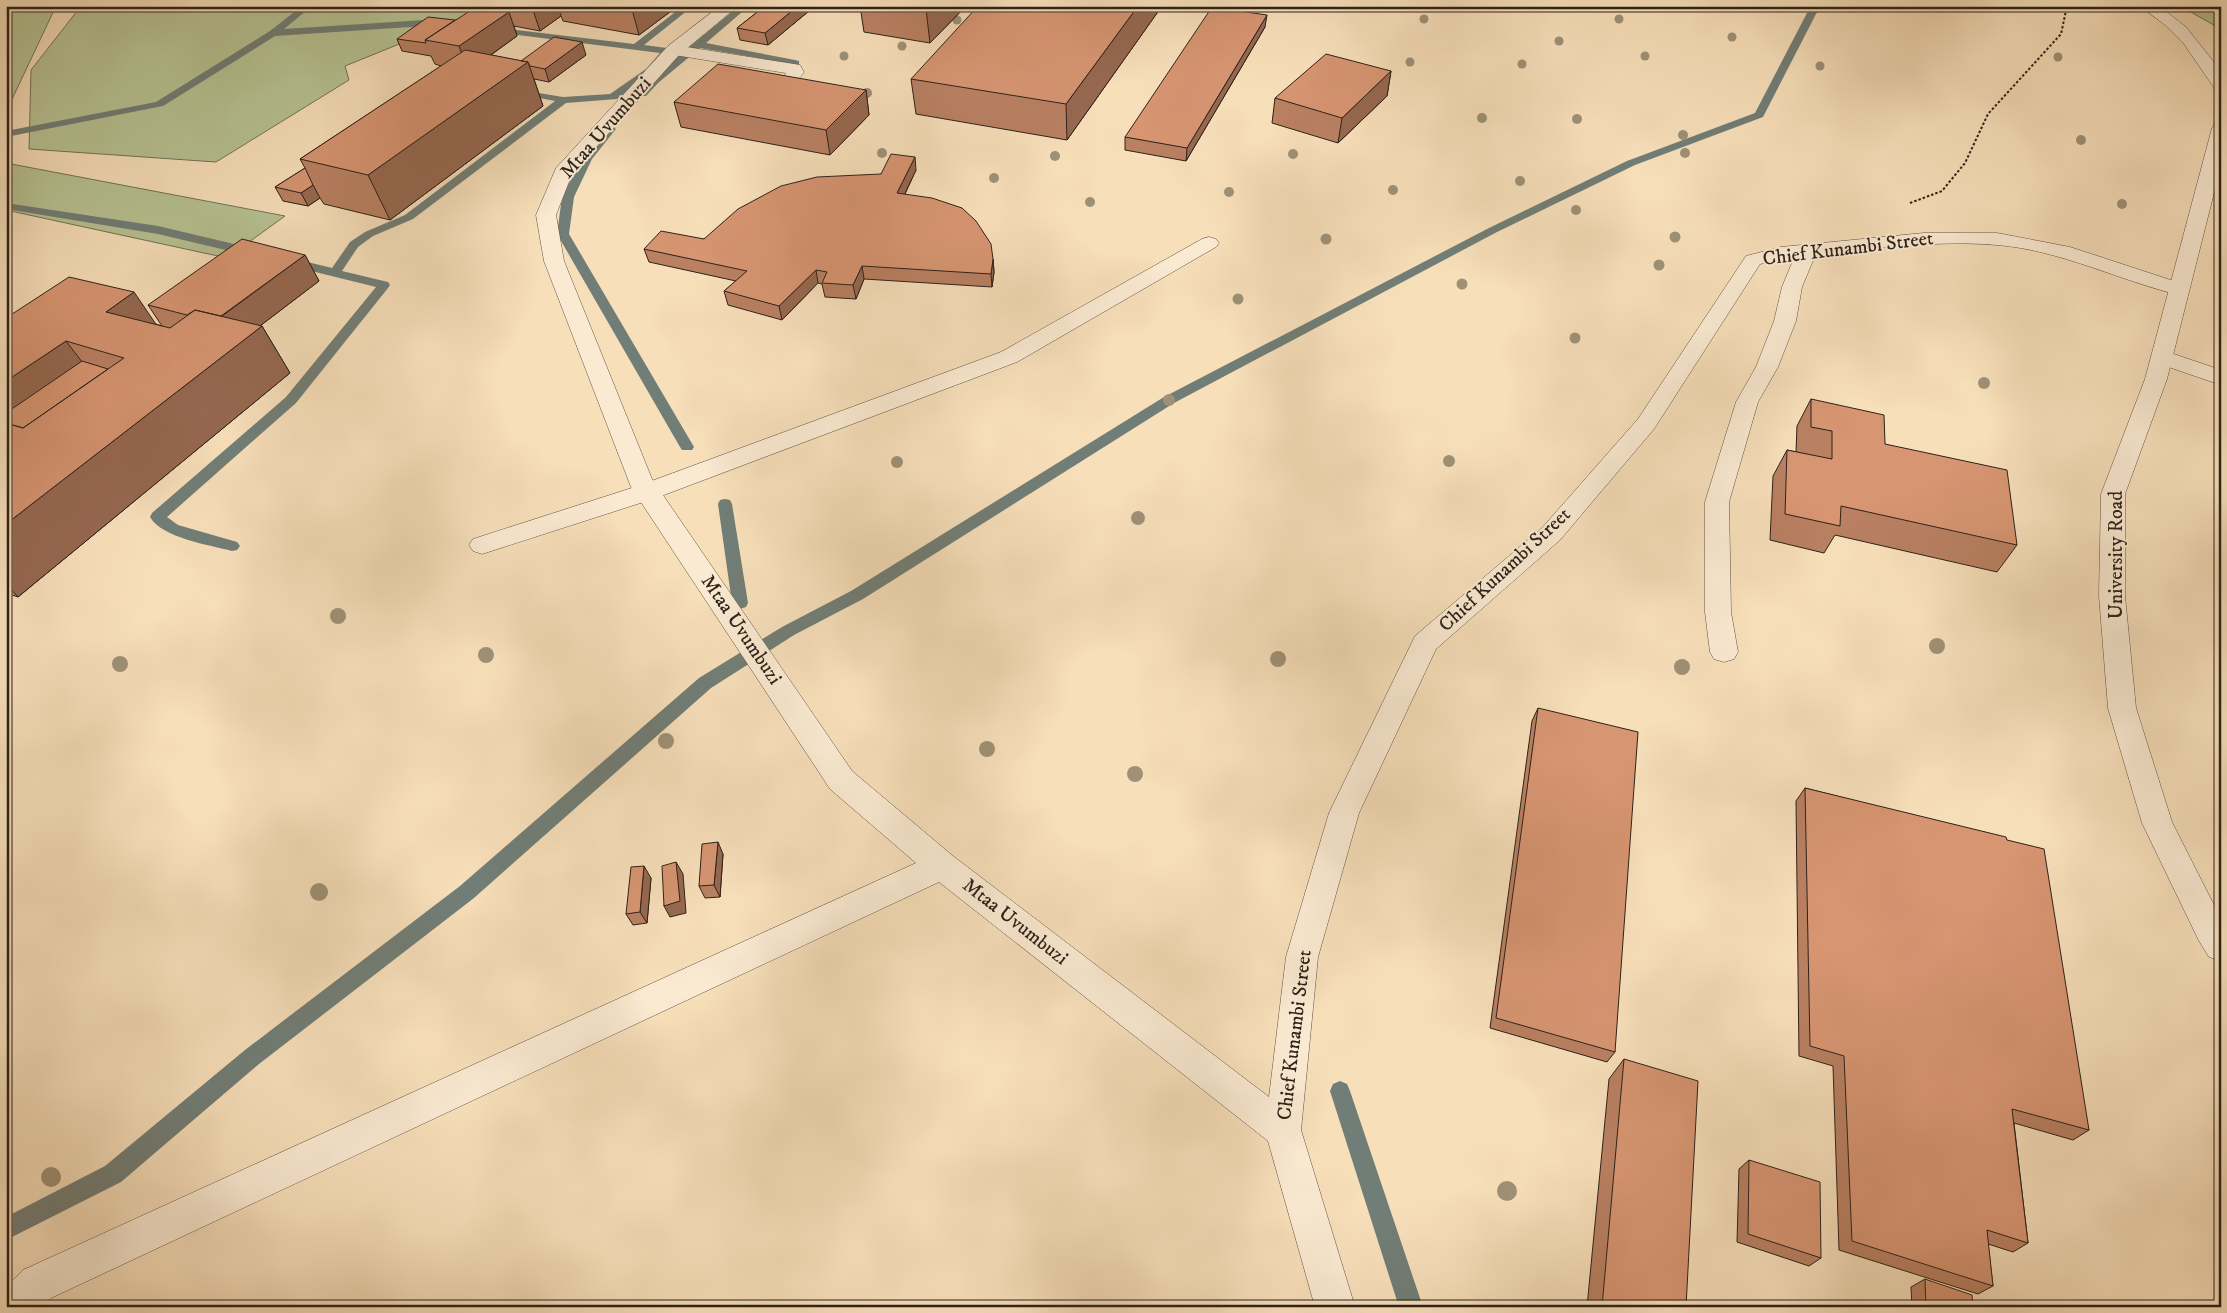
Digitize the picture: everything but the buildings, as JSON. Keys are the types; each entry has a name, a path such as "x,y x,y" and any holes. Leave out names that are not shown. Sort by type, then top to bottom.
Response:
{"street":[{"name":"Mtaa Uvumbuzi","path":"730,6 674,50 563,172 546,215 554,261 640,481 757,652 841,780 942,866 1283,1130"},
{"path":"2148,6 2164,15 2203,55 2221,85"},
{"path":"674,50 794,69 796,72 789,79"},
{"name":"University Road","path":"2221,128 2156,379 2113,494 2112,596 2122,708 2157,823 2210,931 2221,946"},
{"name":"Chief Kunambi Street","path":"1335,1307 1283,1130 1302,957 1344,814 1425,643 1551,534 1646,424 1752,260 1781,253 1924,239 1998,239 2063,251 2179,289"},
{"path":"482,545 646,492 1009,357 1209,243"},
{"path":"1724,652 1718,612 1717,502 1747,402 1767,367 1786,321 1792,287 1807,251"},
{"path":"2162,358 2221,378"},
{"path":"26,1295 942,866"}],"path":[{"path":"1906,204 1942,191 1965,163 1988,114 2061,34 2067,11 2066,6"}],"green space":[{"path":"6,6 56,6 6,112"},
{"path":"81,6 493,6 345,66 349,80 216,162 29,149 31,70"},
{"path":"2180,6 2221,6 2221,29"},
{"path":"6,163 285,216 227,258 6,210"}],"waterway":[{"path":"273,33 308,6"},
{"path":"636,47 689,6"},
{"path":"642,94 654,81 745,6"},
{"path":"6,1229 113,1174 252,1057 467,892 705,683 788,631 857,595 1169,400 1493,230 1631,163 1759,115 1812,13 1818,6"},
{"path":"273,33 440,22"},
{"path":"494,29 636,47"},
{"path":"6,134 159,104 273,33"},
{"path":"700,45 795,63"},
{"path":"563,100 613,97 650,71 667,51 636,47"},
{"path":"518,91 563,100"},
{"path":"335,273 354,245 369,234 409,217 563,100"},
{"path":"611,129 587,158 568,197 563,234 687,447"},
{"path":"6,206 158,230 251,252"},
{"path":"291,262 335,273"},
{"path":"232,546 173,529 157,517 291,400 384,285 335,273"},
{"path":"725,504 740,603"},
{"path":"1340,1091 1411,1307"}]}
